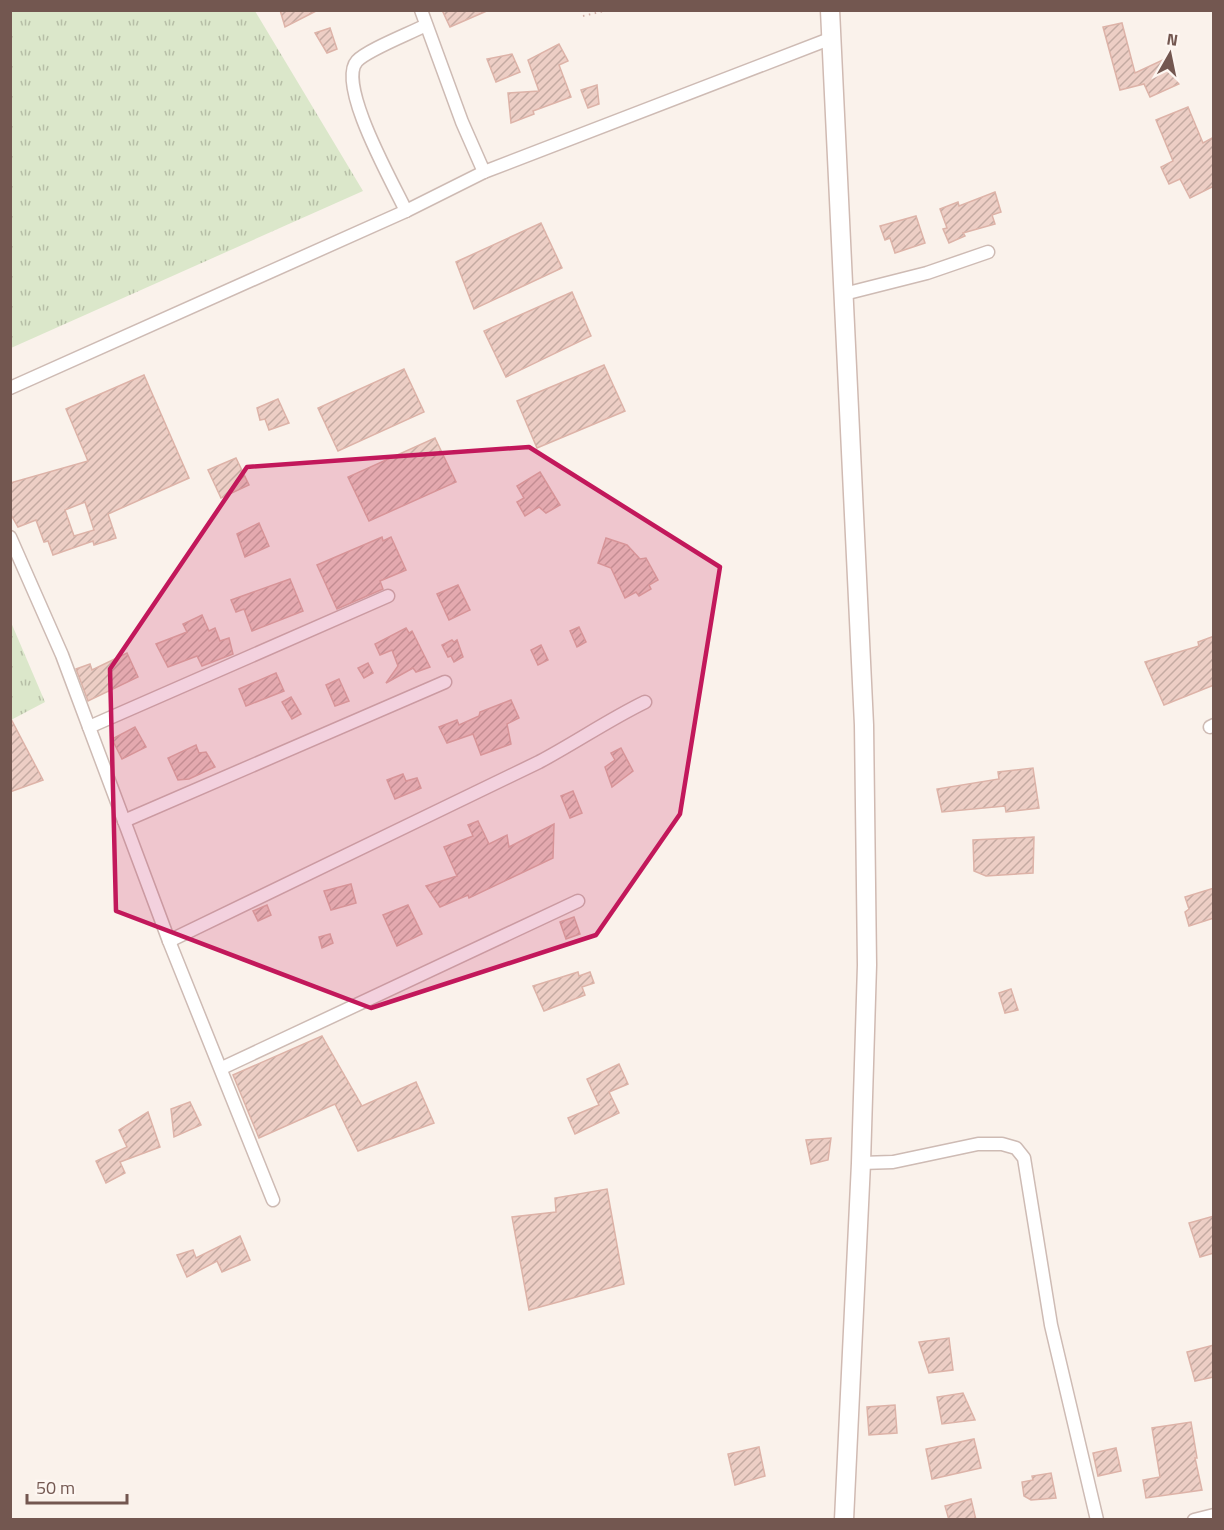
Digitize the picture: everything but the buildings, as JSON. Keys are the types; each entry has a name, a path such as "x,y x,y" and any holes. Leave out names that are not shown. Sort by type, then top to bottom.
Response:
{"street":[{"path":"422,10 484,172"},
{"path":"830,10 864,725 867,964 861,1163 844,1520"},
{"path":"406,211 360,113 351,74 357,61 426,25"},
{"path":"10,388 406,211 484,172 832,38"},
{"path":"844,294 927,273 988,252"},
{"path":"10,537 62,655 169,941 222,1068 273,1200"},
{"path":"89,727 387,596"},
{"path":"124,821 445,682"},
{"path":"169,941 539,762 566,748 613,717 645,702"},
{"path":"222,1068 578,901"},
{"path":"861,1163 893,1162 978,1144 1002,1144 1016,1148 1024,1158 1051,1325 1097,1520"},
{"path":"1194,1520 1214,1515"}],"path":[{"path":"583,16 608,10"}],"highlighted area":[{"path":"529,447 720,567 680,814 596,935 371,1008 116,911 110,669 247,467"}],"green space":[{"path":"10,11 255,11 363,191 11,348"},
{"path":"10,620 45,702 11,720 10,720"}]}
